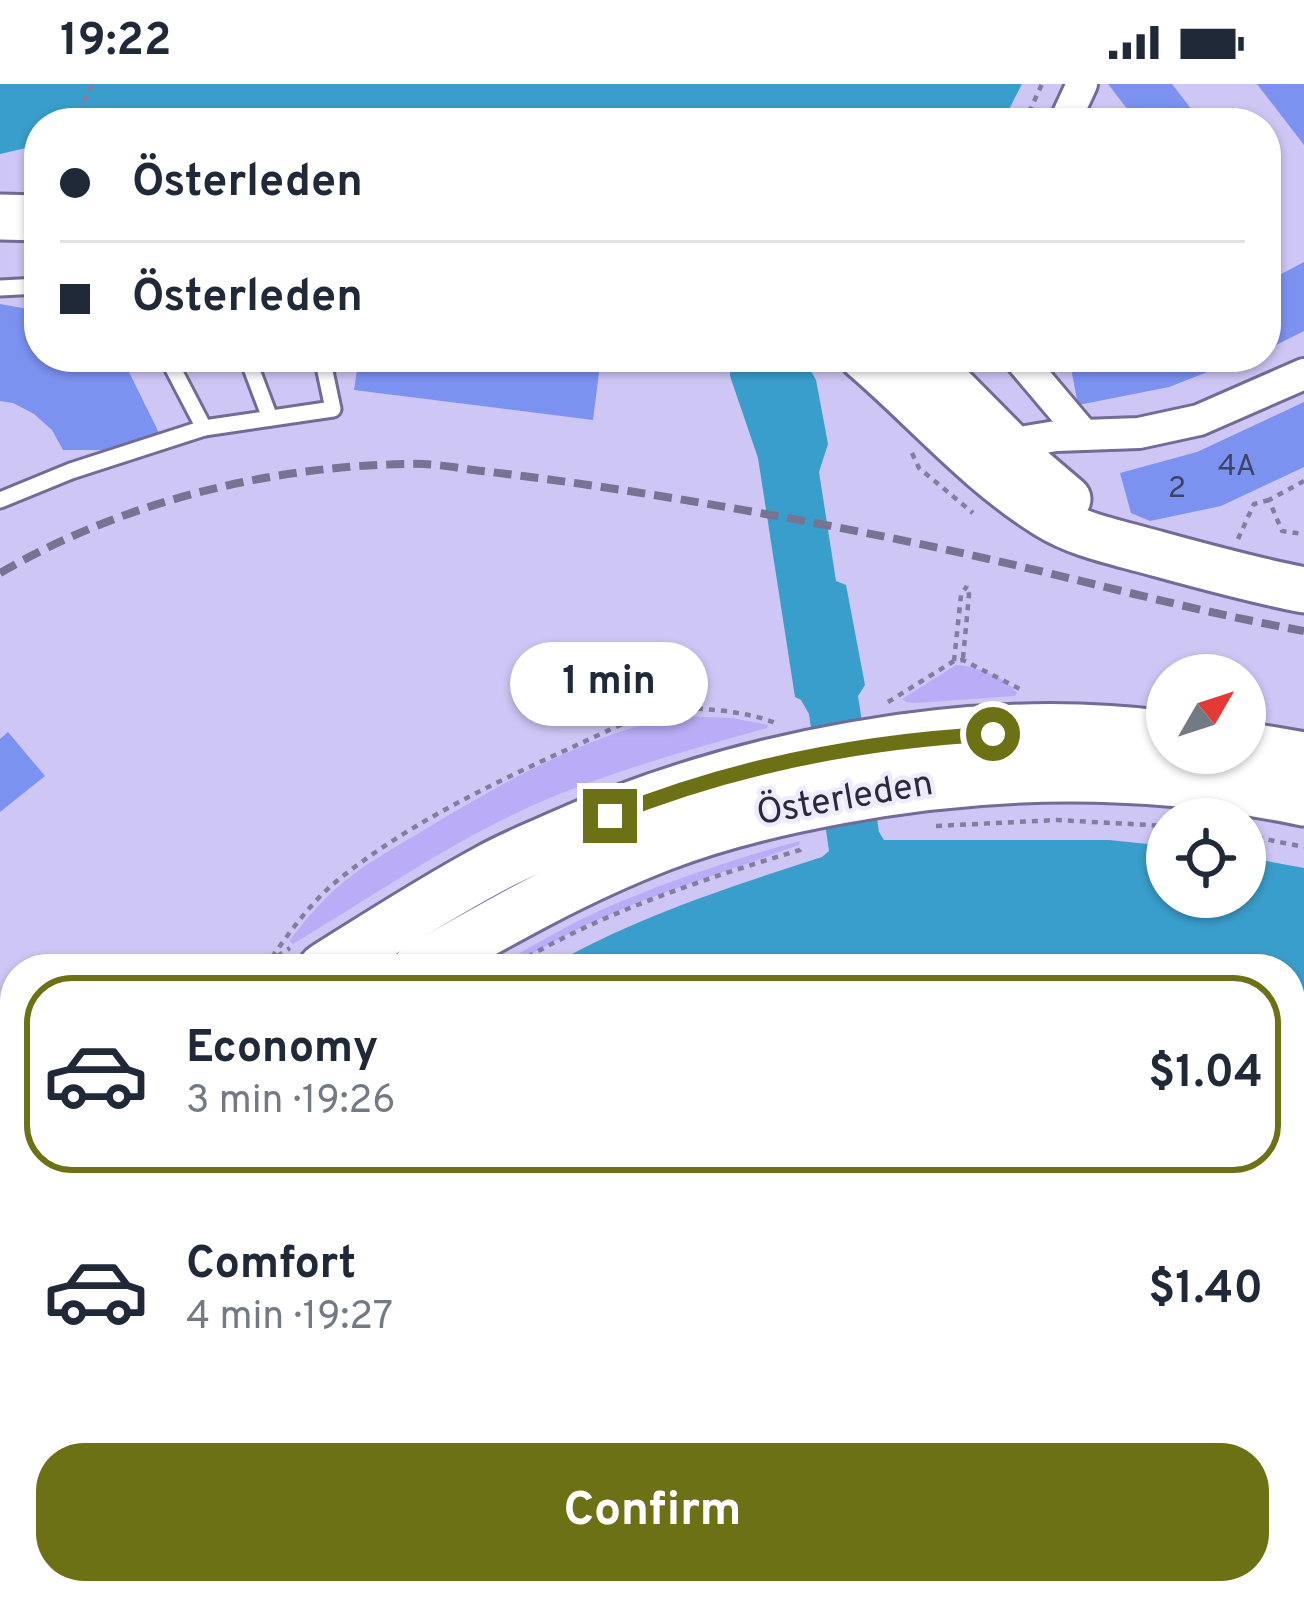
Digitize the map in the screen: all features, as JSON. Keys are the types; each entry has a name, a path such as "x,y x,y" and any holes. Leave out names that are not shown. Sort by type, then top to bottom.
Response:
{"main road":[{"path":"875,372 931,445 998,480 1046,515 1076,530 1258,582 1304,590"},
{"path":"934,372 1067,498 1146,550"},
{"name":"Österleden","path":"444,954 601,871 743,819 798,782 885,747 1030,731 1146,735"},
{"name":"Österleden","path":"885,747 960,780 1147,777 1304,800"},
{"path":"1266,752 1304,758"},
{"name":"Österleden","path":"349,954 490,868 642,802 724,776 798,782"}],"street":[{"path":"1032,372 1083,434"},
{"path":"931,445 1009,445 1056,436 1139,434 1198,420 1304,374"}],"lane":[{"path":"175,372 204,428"},
{"path":"253,372 270,418"},
{"path":"0,500 71,471 204,428 333,409 325,372"}],"path":[{"path":"931,445 919,468 974,513"},
{"path":"1232,554 1254,504 1304,481"},
{"path":"1269,500 1282,531 1304,535"},
{"path":"885,747 954,661 961,595 967,586 963,660"},
{"path":"954,661 963,660 1016,685 1034,700"},
{"path":"274,954 299,919 336,882 454,805 646,716 673,709 751,716 798,782 800,850 656,897 536,954"},
{"path":"933,826 1057,820 1146,825"},
{"path":"1266,839 1304,847"}],"shaded area":[{"path":"956,665 990,673 1017,693 914,703 902,699"},
{"path":"677,716 768,725 661,758 522,810 455,845 293,944 289,941 349,878 454,812 578,748"},
{"path":"800,841 644,900 531,954 519,954 623,900"}],"water":[{"path":"0,84 1022,84 1010,108 24,108 24,148 0,154"},
{"path":"730,372 811,372 828,444 819,472 836,581 846,585 865,685 858,696 884,840 1146,844 1146,918 1266,918 1266,861 1304,868 1304,954 572,954 646,919 829,851 809,714 795,697 758,458"}],"building":[{"path":"1108,84 1172,84 1190,108 1126,108"},
{"path":"1257,84 1304,84 1304,145 1281,115 1281,108 1275,108"},
{"path":"1304,262 1304,331 1281,342 1281,274"},
{"path":"0,304 24,308 24,372 129,372 159,433 111,450 63,450 52,430 34,414 0,401"},
{"path":"357,372 599,372 593,420 354,390"},
{"path":"1072,372 1208,372 1169,387 1078,405"},
{"path":"1304,402 1304,467 1221,506 1150,521 1131,513 1120,473 1197,452"},
{"path":"8,732 45,776 0,812 0,739"}],"railway":[{"path":"0,573 96,526 198,493 303,472 427,464 616,489 815,523 1304,631"}],"route":[{"path":"610,816 724,776 795,760 884,744 993,734"}]}
